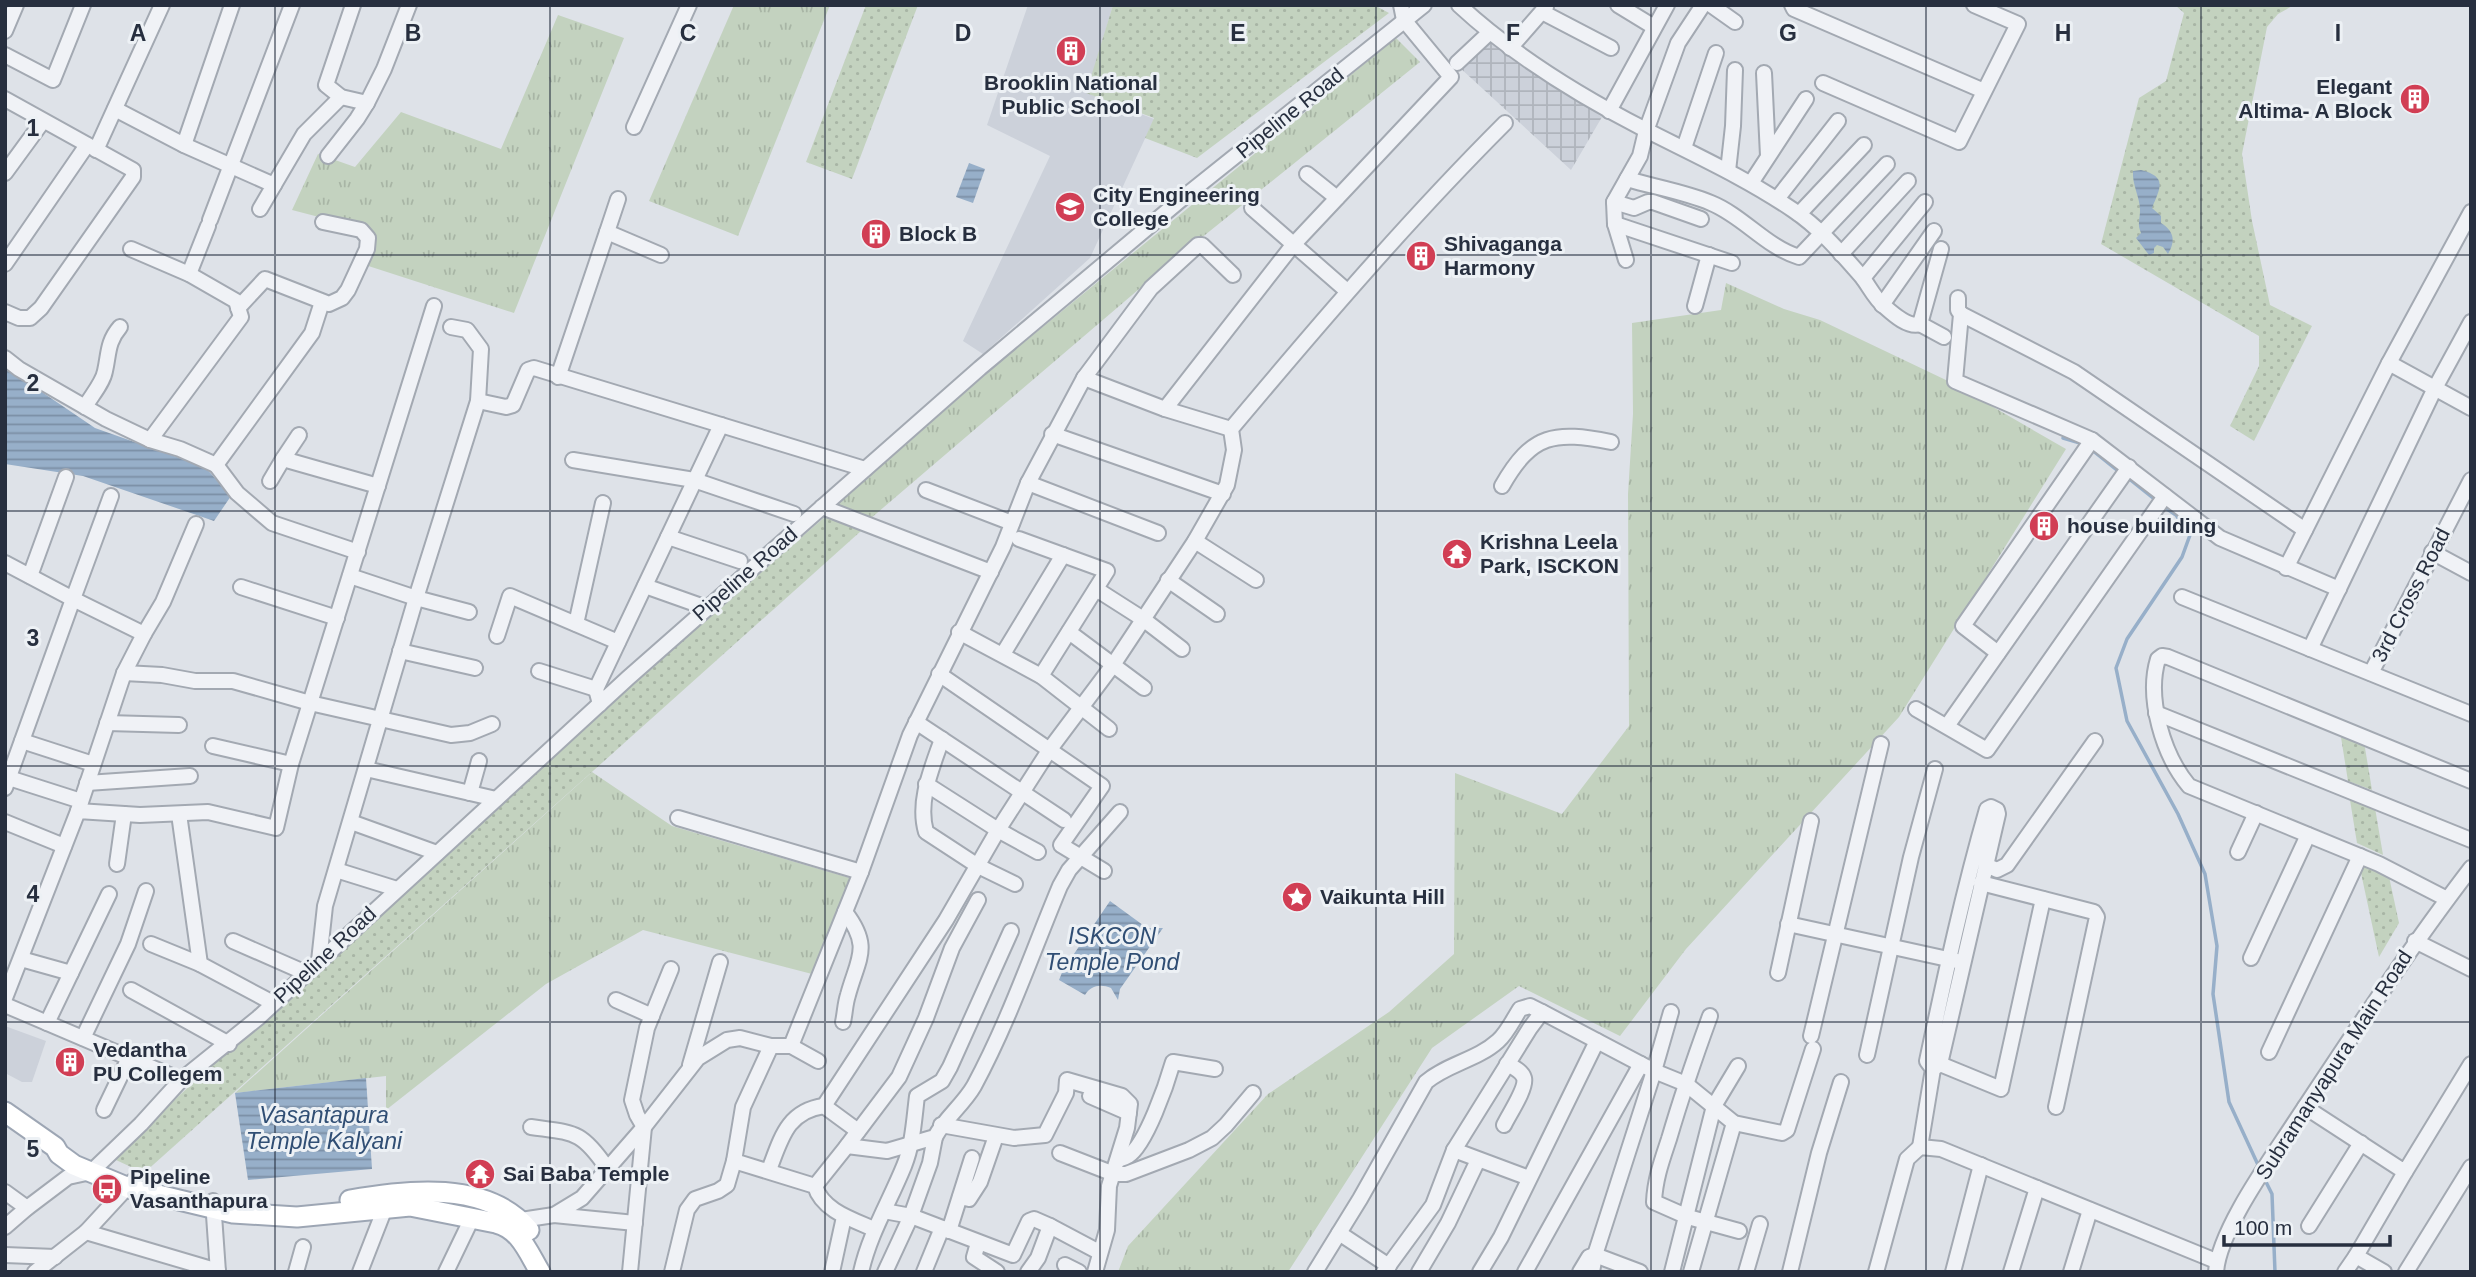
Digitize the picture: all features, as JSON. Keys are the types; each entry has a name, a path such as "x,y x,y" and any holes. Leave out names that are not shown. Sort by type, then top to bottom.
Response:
{"main road":[{"path":"5,1112 55,1147 95,1169 132,1184 213,1205 297,1217 385,1208 410,1199 472,1219 515,1223"},
{"path":"213,1205 289,1208 456,1195 487,1200 506,1209 515,1223 539,1243 541,1272"}],"street":[{"path":"5,31 16,5"},
{"path":"5,55 53,80 83,5"},
{"path":"5,264 91,148 115,109 162,5"},
{"path":"184,145 232,5"},
{"path":"189,274 292,5"},
{"path":"353,5 326,85 341,97 367,103"},
{"path":"328,156 367,103 384,69 409,5"},
{"path":"634,127 689,5"},
{"path":"1165,409 1293,245 1451,77 1404,20 1401,5"},
{"name":"Pipeline Road","path":"95,1169 181,1080 229,1044 600,704 979,368 1174,206 1424,5"},
{"path":"1459,5 1510,48 1609,111 1751,183 1799,214 1821,232 1863,278 1882,305 1908,324 1920,324 1944,337"},
{"path":"1618,5 1654,27"},
{"path":"1609,111 1667,5"},
{"path":"1626,260 1615,223 1615,202 1640,156 1646,131 1678,43 1703,5"},
{"path":"1711,5 1735,22"},
{"path":"1792,5 1794,9 1984,91"},
{"path":"1823,83 1959,142 2018,24 1974,5"},
{"path":"1510,48 1544,7 1611,48"},
{"path":"1457,63 1489,33"},
{"path":"1684,148 1716,53"},
{"path":"1728,171 1735,70"},
{"path":"1764,73 1768,156"},
{"path":"260,209 304,134 341,97"},
{"path":"5,99 133,170 132,177 41,308 30,318 5,312"},
{"path":"1751,183 1806,99"},
{"path":"115,109 184,145 274,185"},
{"path":"5,173 43,121"},
{"path":"1777,199 1839,121"},
{"path":"769,1170 789,1125 800,1112 824,1106 946,920 1050,749 1113,664 1195,541 1223,494 1230,474 1234,450 1231,429 1347,291 1505,123"},
{"path":"1799,214 1864,145"},
{"path":"1627,179 1712,203 1752,227 1784,251 1799,257 1888,164"},
{"path":"1307,174 1338,198"},
{"path":"1841,254 1908,181"},
{"path":"558,377 618,199"},
{"path":"1615,202 1634,208 1653,202 1701,219"},
{"path":"1863,278 1925,202"},
{"path":"1252,208 1347,291"},
{"path":"2286,568 2389,363 2471,212"},
{"path":"238,308 265,279 329,304 342,298 368,244 365,233 361,230 323,222"},
{"path":"1615,223 1732,263"},
{"path":"1882,305 1934,231"},
{"path":"607,232 661,255"},
{"path":"791,1046 861,872 916,722 990,572 1028,483 1084,378 1151,288 1198,245 1202,245 1233,275"},
{"path":"131,249 189,274 236,301 241,317 150,440"},
{"path":"1920,324 1941,249"},
{"path":"1695,306 1709,255"},
{"path":"1958,298 1958,310 1961,314 2074,372 2305,530"},
{"path":"216,465 312,332 321,302"},
{"path":"111,496 7,783 79,806 124,814 208,812 276,828 291,764 434,306"},
{"path":"1961,314 1955,381 2092,440 2220,538 2339,589"},
{"path":"2310,649 2435,388 2471,322"},
{"path":"85,407 105,374 107,349 112,336 120,327"},
{"path":"318,961 325,906 416,598 478,401 481,349 467,330 451,327"},
{"path":"5,358 85,407 150,440 180,449 216,465 237,493 272,523 358,552"},
{"path":"2389,363 2471,408"},
{"path":"478,401 506,407 513,405 530,368 865,468"},
{"path":"1084,378 1165,409 1231,429"},
{"path":"600,704 596,689 721,425"},
{"path":"1052,434 1223,494"},
{"path":"270,481 299,435"},
{"path":"1503,486 1514,466 1530,450 1558,435 1577,435 1611,442"},
{"path":"1998,653 1963,626 2092,440"},
{"path":"283,458 378,485"},
{"path":"573,460 694,480 794,514"},
{"path":"1947,726 2129,467"},
{"path":"30,576 66,477"},
{"name":"3rd Cross Road","path":"2371,673 2471,480"},
{"path":"1028,483 1158,533"},
{"path":"926,489 1012,523"},
{"path":"1916,709 1987,750 2165,496"},
{"path":"576,624 603,503"},
{"path":"822,507 990,572"},
{"path":"5,998 79,806 124,673 163,602 196,524"},
{"path":"668,537 740,561"},
{"path":"1019,539 1107,571 1041,676"},
{"path":"1195,541 1256,580"},
{"path":"2432,552 2471,573"},
{"path":"1003,654 1063,555"},
{"path":"5,563 144,634"},
{"path":"350,576 469,612"},
{"path":"1168,580 1217,614"},
{"path":"645,586 707,608"},
{"path":"241,587 337,618"},
{"path":"1096,589 1143,619 1182,649"},
{"path":"497,636 510,596 618,642"},
{"path":"2182,597 2471,713"},
{"path":"959,632 1041,676 1110,729"},
{"path":"1069,632 1144,688"},
{"path":"400,651 475,668"},
{"path":"2447,899 2360,856 2189,786 2177,769 2156,713 2153,690 2158,659 2165,656 2471,781"},
{"path":"539,671 596,689"},
{"path":"124,673 162,675 195,681 233,681 310,703 451,735 470,733 492,724"},
{"path":"939,674 1102,786 1061,845 1104,871"},
{"path":"2156,713 2471,840"},
{"path":"916,722 1064,820"},
{"path":"107,723 179,725"},
{"path":"942,739 926,784 923,822 926,832 978,866 1015,884"},
{"path":"22,741 93,764"},
{"path":"1986,865 1997,870 2007,865 2095,741"},
{"path":"1315,1272 1426,1082 1439,1071 1460,1063 1498,1041 1520,1009 1530,1006 1654,1072 1686,1084 1734,1123 1782,1133 1787,1130 1812,1043 1834,934 1881,744"},
{"path":"213,746 291,764"},
{"path":"470,793 480,761"},
{"path":"366,769 496,799"},
{"path":"1867,1055 1911,857 1935,769"},
{"path":"87,783 190,776"},
{"path":"926,784 998,831 1038,852"},
{"path":"1956,961 1973,858 1987,809 1991,807 1997,810 1998,814 1986,865 1927,1061 1936,1067 2001,1089 2043,899"},
{"path":"885,1272 911,1216 938,1131 961,1106 973,1087 1016,998 1060,886 1080,857 1119,812"},
{"path":"2238,852 2256,813"},
{"path":"117,864 124,814"},
{"path":"179,814 200,964"},
{"path":"678,818 861,872"},
{"path":"1778,973 1811,821"},
{"path":"5,822 64,846"},
{"path":"351,822 437,853"},
{"path":"2251,958 2308,835"},
{"path":"2269,1052 2360,856"},
{"name":"Subramanyapura Main Road","path":"2216,1266 2240,1208 2415,941 2471,868"},
{"path":"336,870 397,889"},
{"path":"1981,883 2094,912 2097,917 2056,1107"},
{"path":"83,1038 128,944 146,891"},
{"path":"47,1023 109,894"},
{"path":"815,1186 899,1077 936,994 952,948 978,900"},
{"path":"843,1022 847,996 859,965 861,940 845,912"},
{"path":"1788,924 1956,961"},
{"path":"861,1272 874,1228 904,1167 911,1143 918,1096 942,1081 950,1067 1011,931"},
{"path":"233,941 306,973"},
{"path":"2415,941 2471,969"},
{"path":"151,944 200,964 273,1003"},
{"path":"20,959 71,973"},
{"path":"689,1069 720,962"},
{"path":"630,1272 644,1127 632,1100 647,1028 670,969"},
{"path":"131,990 229,1044"},
{"path":"616,1000 652,1016"},
{"path":"5,1005 181,1080"},
{"path":"1339,1233 1386,1269 1433,1205 1454,1150 1542,1012"},
{"path":"1592,1272 1671,1012"},
{"path":"1710,1016 1654,1189 1656,1204 1688,1217 1739,1231"},
{"path":"554,1216 582,1198 644,1127 698,1058 727,1040 740,1038 772,1046 791,1046 818,1060"},
{"path":"1479,1272 1501,1237 1597,1041"},
{"path":"672,1272 687,1210 695,1199 727,1185 743,1107 772,1046"},
{"path":"104,1110 129,1058"},
{"path":"1116,1167 1140,1143 1166,1085 1173,1062 1215,1069"},
{"path":"1503,1125 1523,1087 1524,1079 1519,1070 1507,1064"},
{"path":"1525,1272 1641,1064"},
{"path":"2345,1272 2471,1064"},
{"path":"1672,1272 1714,1106 1738,1066"},
{"path":"1876,1272 1907,1159 1920,1147 1936,1067"},
{"path":"847,1146 887,1151 938,1131 972,1129 1014,1138 1045,1135 1066,1093 1068,1080 1122,1096 1130,1104 1127,1128 1109,1186 1107,1230 1095,1272"},
{"path":"1790,1272 1819,1153 1841,1082"},
{"path":"1060,1153 1116,1167 1126,1174 1212,1138 1253,1093"},
{"path":"1090,1096 1129,1113"},
{"path":"824,1106 858,1131"},
{"path":"2305,1107 2405,1172"},
{"path":"1691,1272 1734,1123"},
{"path":"531,1127 573,1134 584,1139 607,1168"},
{"path":"960,1197 969,1199 980,1182 996,1136"},
{"path":"2309,1226 2361,1143"},
{"path":"1920,1147 1941,1149 1981,1165 2216,1266"},
{"path":"1454,1150 1529,1178"},
{"path":"925,1272 960,1197 972,1158"},
{"path":"1419,1272 1448,1223 1478,1160"},
{"path":"734,1161 815,1186"},
{"path":"1953,1272 1981,1165"},
{"path":"2406,1272 2471,1167"},
{"path":"5,1227 68,1177 95,1169"},
{"path":"35,1272 86,1232 132,1184"},
{"path":"815,1186 818,1198 844,1217 874,1228"},
{"path":"2011,1272 2037,1188"},
{"path":"5,1192 27,1208"},
{"path":"86,1232 218,1271 213,1205"},
{"path":"360,1272 385,1208"},
{"path":"2071,1272 2090,1210"},
{"path":"884,1211 911,1216 1013,1255"},
{"path":"515,1223 554,1216 635,1223"},
{"path":"832,1272 844,1217"},
{"path":"446,1272 472,1219"},
{"path":"978,1243 974,1257 999,1272 1013,1255 1029,1222 1034,1219 1099,1252"},
{"path":"1746,1272 1760,1224"},
{"path":"1028,1272 1038,1258 1050,1226"},
{"path":"296,1272 303,1247"},
{"path":"5,1255 55,1257"},
{"path":"1580,1272 1589,1257 1595,1255 1640,1272"},
{"path":"2356,1256 2384,1272"},
{"path":"1065,1265 1079,1272"}],"shaded area":[{"name":"City Engineering College","path":"1028,5 1113,5 1087,93 1154,119 1090,258 983,354 963,341 1050,156 987,125"},
{"path":"1487,33 1539,74 1602,117 1571,170 1459,67"},
{"path":"5,1026 46,1041 32,1082 22,1082 5,1073"}],"green space":[{"path":"734,5 830,5 738,236 649,201"},
{"path":"866,5 918,5 852,179 806,162"},
{"path":"1113,5 1374,5 1389,13 1197,158 1145,138 1154,118 1086,93"},
{"path":"2175,5 2294,5 2278,14 2267,27 2242,154 2252,221 2270,305 2312,326 2254,441 2230,426 2259,366 2259,336 2101,244 2139,98 2166,81 2184,13"},
{"path":"558,15 624,38 514,313 356,262 369,230 292,210 318,154 355,167 401,112 501,149"},
{"path":"1396,38 1420,62 1159,272 870,519 837,505 1001,361"},
{"path":"1726,283 1784,309 1820,320 1948,381 2066,449 1899,717 1686,949 1620,1036 1519,986 1432,1048 1288,1272 1118,1272 1128,1246 1268,1094 1389,1012 1454,954 1455,773 1562,814 1629,726 1628,494 1633,414 1632,323 1721,310"},
{"path":"826,516 861,531 144,1173 116,1160 118,1152 546,757"},
{"path":"2340,731 2364,742 2372,790 2348,781"},
{"path":"592,772 672,826 850,878 812,974 643,930 546,984 386,1110 386,1076 235,1093"},
{"path":"2349,794 2374,802 2383,855 2357,843"},
{"path":"2358,859 2388,872 2399,923 2379,957"}],"water":[{"path":"969,163 985,169 973,203 956,197"},
{"path":"2141,170 2155,176 2160,184 2152,208 2161,216 2161,223 2169,229 2172,237 2168,254 2163,247 2157,245 2154,253 2149,255 2136,238 2141,233 2140,210 2133,171"},
{"path":"5,367 95,428 205,467 231,496 214,521 83,476 5,464"},
{"name":"ISKCON Temple Pond","path":"1110,901 1147,928 1163,928 1120,989 1118,1000 1111,988 1096,986 1085,995 1059,980"},
{"name":"Vasantapura Temple Kalyani","path":"366,1078 372,1169 248,1180 235,1093"}],"waterway":[{"path":"2063,438 2080,443"},
{"path":"2092,450 2118,471"},
{"path":"2128,478 2153,498"},
{"path":"2164,507 2176,515 2190,535 2182,557 2127,639 2116,668 2127,721 2178,814 2205,874 2217,946 2213,994 2229,1102 2259,1167"},
{"path":"2264,1178 2272,1194 2275,1272"}],"place":[{"name":"Brooklin National Public School","path":"1071,51"},
{"name":"Elegant Altima- A Block","path":"2415,99"},
{"name":"City Engineering College","path":"1070,207"},
{"name":"Block B","path":"876,234"},
{"name":"Shivaganga Harmony","path":"1421,256"},
{"name":"house building","path":"2044,526"},
{"name":"Krishna Leela Park, ISCKON","path":"1457,554"},
{"name":"Vaikunta Hill","path":"1297,897"},
{"name":"Vedantha PU Collegem","path":"70,1062"},
{"name":"Sai Baba Temple","path":"480,1174"},
{"name":"Pipeline Vasanthapura","path":"107,1189"}]}
